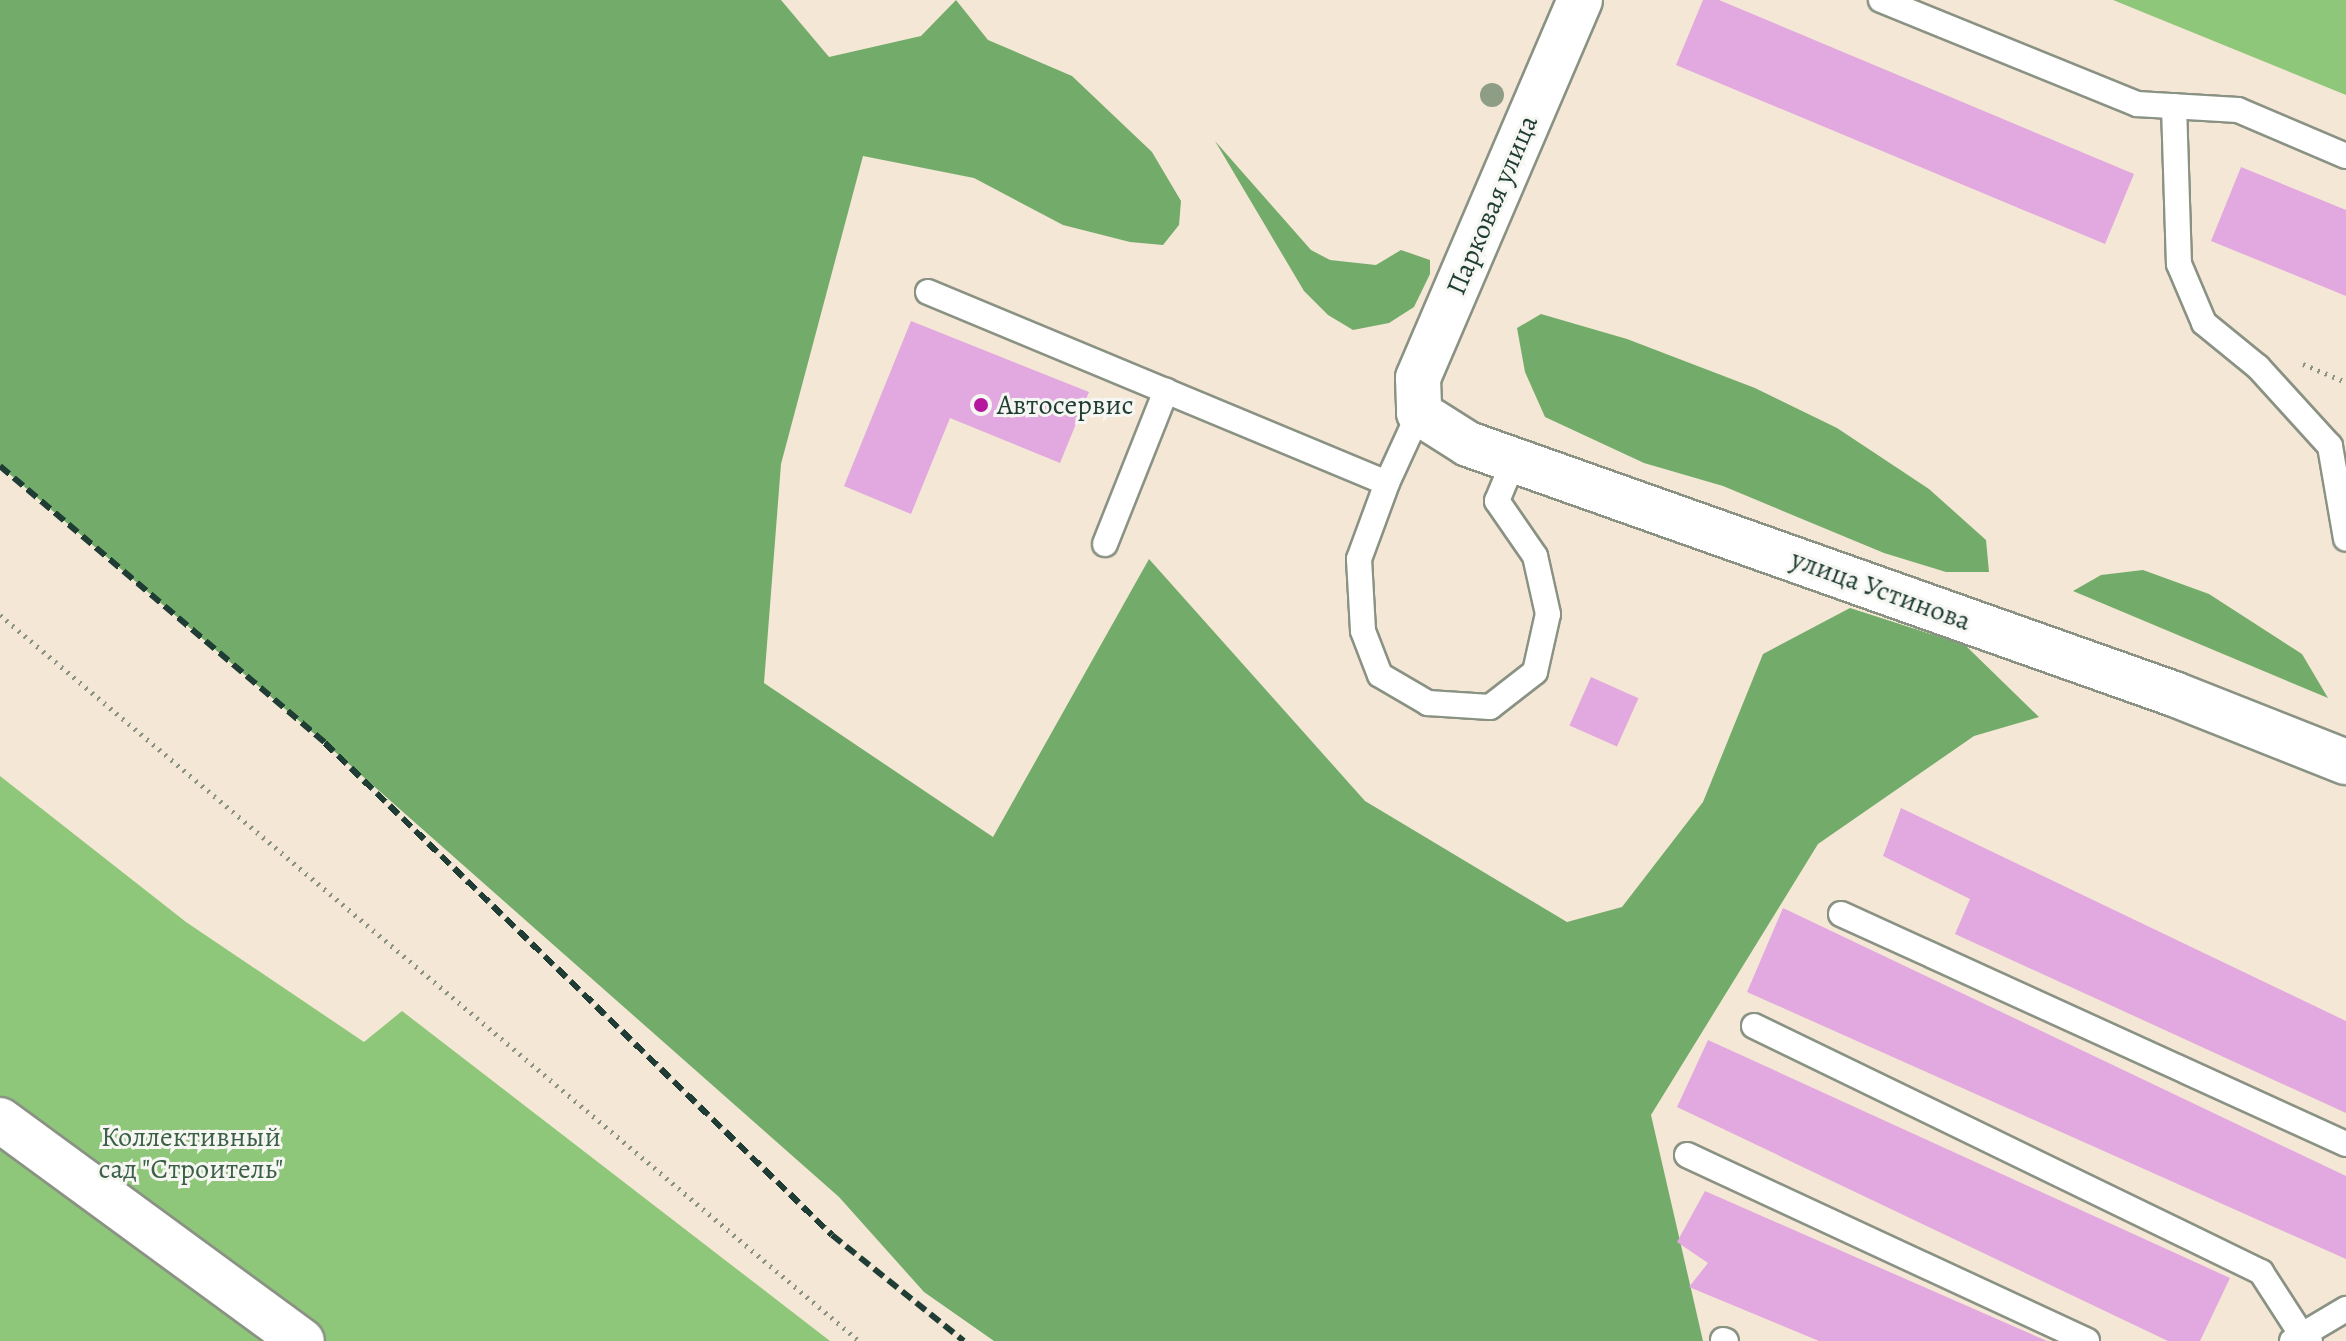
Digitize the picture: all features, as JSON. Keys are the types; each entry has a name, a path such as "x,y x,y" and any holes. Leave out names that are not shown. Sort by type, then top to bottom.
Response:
{"street":[{"name":"Парковая улица","path":"1419,413 1418,378 1580,0"},
{"name":"улица Устинова","path":"1419,413 1468,444 2174,694 2346,762"},
{"path":"0,1120 302,1341"}],"lane":[{"path":"1882,0 2137,104 2238,110 2346,156"},
{"path":"2174,106 2179,264 2204,323 2258,367 2330,446 2346,539"},
{"path":"928,292 1387,483"},
{"path":"1105,544 1166,391"},
{"path":"1419,413 1387,483 1359,559 1363,631 1380,675 1428,703 1490,707 1535,672 1548,614 1535,556 1497,501 1514,460"},
{"path":"1841,914 2346,1144"},
{"path":"1754,1026 2261,1272 2302,1340 2346,1309"},
{"path":"1687,1155 2087,1341"}],"path":[{"path":"0,615 859,1341"}],"green space":[{"path":"0,0 781,0 829,57 921,36 956,0 988,40 1072,76 1152,152 1181,201 1179,225 1163,245 1130,242 1063,225 974,178 863,156 781,464 764,683 993,837 1149,559 1365,801 1567,922 1622,907 1703,802 1763,654 1850,608 1965,645 2039,717 1974,736 1818,844 1651,1115 1703,1341 994,1341 924,1292 839,1197 325,743 0,466"},
{"path":"2113,0 2346,0 2346,95"},
{"path":"1215,141 1311,250 1330,260 1376,265 1401,250 1430,260 1430,274 1414,307 1389,323 1353,330 1328,315 1304,291"},
{"path":"1541,314 1627,339 1755,388 1837,428 1929,489 1986,540 1989,572 1946,572 1884,553 1723,486 1644,463 1545,417 1525,372 1517,328"},
{"path":"2143,570 2209,594 2302,654 2328,698 2073,591 2101,575"},
{"name":"Коллективный сад \"Строитель\"","path":"0,776 186,922 364,1042 402,1011 830,1341 0,1341"}],"building":[{"path":"1703,0 1719,0 2134,174 2105,244 1676,65"},
{"path":"2241,167 2346,210 2346,296 2211,241"},
{"name":"Автосервис","path":"911,321 1089,392 1060,463 950,418 911,514 844,486"},
{"path":"1591,677 1639,698 1617,747 1569,725"},
{"path":"1901,808 2346,1021 2346,1113 1955,934 1970,899 1883,856"},
{"path":"1783,908 2346,1176 2346,1259 1747,992"},
{"path":"1708,1040 2230,1278 2200,1341 2168,1341 1677,1107"},
{"path":"1705,1191 2047,1341 1819,1341 1689,1287 1708,1263 1677,1242"}],"railway":[{"path":"0,466 325,743 832,1235 964,1341"}],"place":[{"name":"Автосервис","path":"981,405"}]}
